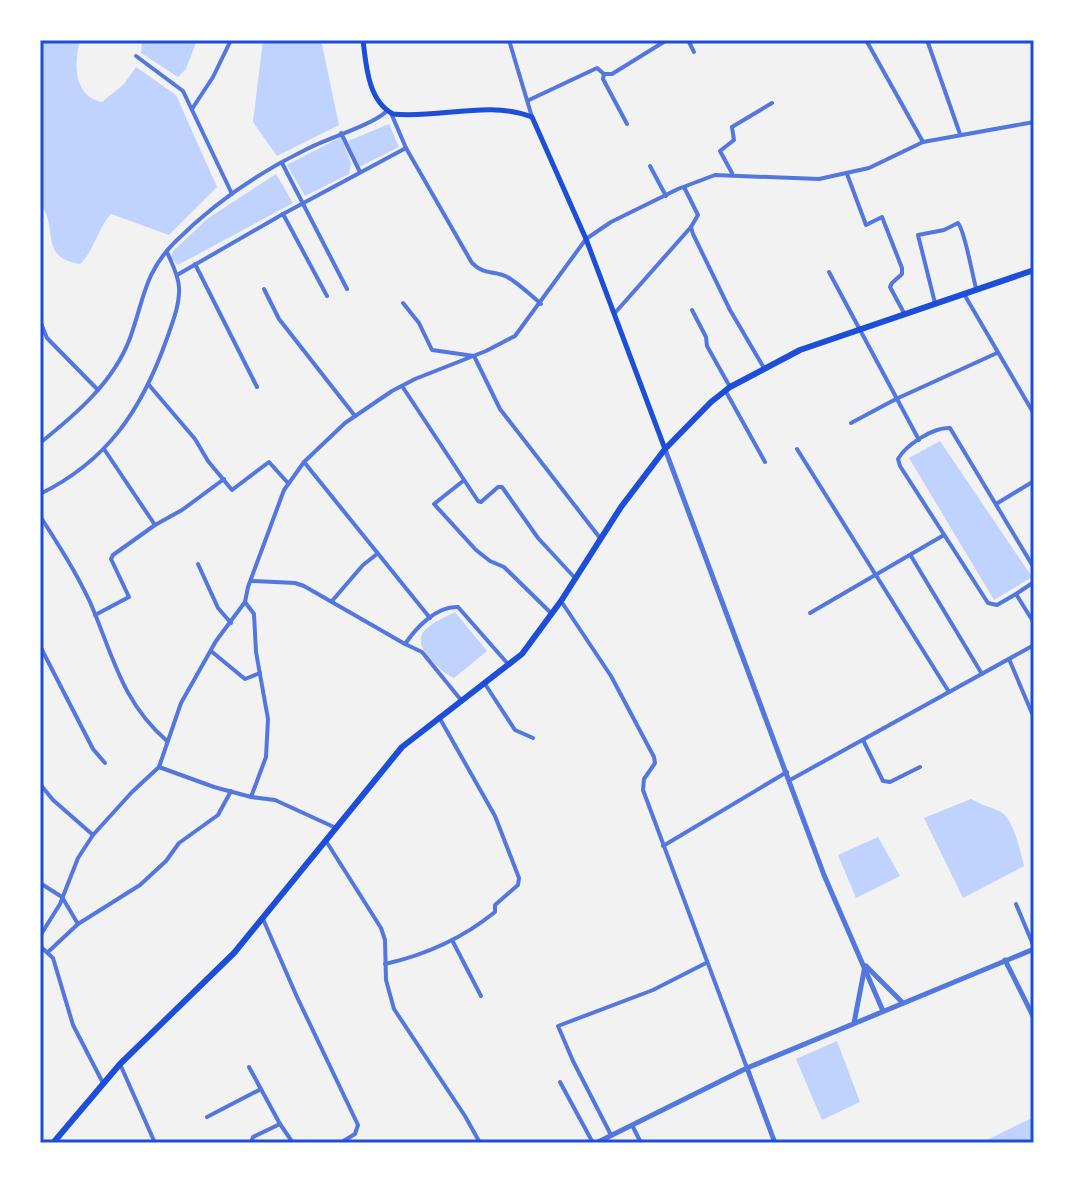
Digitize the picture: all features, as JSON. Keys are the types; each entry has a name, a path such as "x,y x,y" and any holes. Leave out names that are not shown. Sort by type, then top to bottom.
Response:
{"main road":[{"path":"363,40 370,80 389,112 407,115 501,112 532,117 586,239 665,449"},
{"path":"53,1143 120,1064 234,953 402,747 509,666 531,645 600,538 665,449 728,388 800,350 1034,270"}],"street":[{"path":"192,109 213,77 231,40"},
{"path":"509,40 532,117"},
{"path":"529,100 597,68 604,74 612,74 667,40"},
{"path":"688,40 694,52"},
{"path":"866,40 923,142"},
{"path":"927,40 960,134"},
{"path":"136,56 179,86 232,194"},
{"path":"604,74 603,79 627,124"},
{"path":"732,173 720,151 734,140 732,127 772,103"},
{"path":"40,443 98,390 117,364 130,339 147,281 166,251 232,194 281,162 389,112 406,148 472,263 482,272 501,274 511,279 541,304"},
{"path":"40,936 62,897 78,858 93,835 159,767 181,703 211,651 245,602 250,581 288,483 304,462 355,416 402,386 515,336 586,239 611,222 684,187 715,175 732,173 793,179 847,174 869,168 923,142 1034,122"},
{"path":"341,133 360,172"},
{"path":"177,275 303,202 406,148"},
{"path":"281,162 347,289"},
{"path":"650,166 666,196"},
{"path":"847,174 866,225 882,217 903,272 890,287 904,313"},
{"path":"614,314 691,227 698,215 684,187"},
{"path":"283,214 327,296"},
{"path":"935,303 919,235 944,230 958,223 965,232 966,253 976,289"},
{"path":"691,227 730,310 764,368"},
{"path":"40,494 79,472 104,449 129,420 149,385 179,294 177,275 166,251"},
{"path":"195,264 257,387"},
{"path":"829,272 919,440"},
{"path":"264,289 279,319 355,416"},
{"path":"964,294 1034,414"},
{"path":"403,303 419,323 432,350 474,356"},
{"path":"692,310 765,462"},
{"path":"40,321 47,338 98,390"},
{"path":"851,423 997,353"},
{"path":"474,356 500,409 600,538"},
{"path":"149,385 195,439 232,490 269,462 288,483"},
{"path":"402,386 463,481 481,502 502,487 538,538 575,578"},
{"path":"1034,568 950,428 943,428 919,440 903,452 898,462 988,603 997,605 1034,582"},
{"path":"104,449 155,525"},
{"path":"665,449 824,875 883,1011"},
{"path":"797,449 949,692"},
{"path":"304,462 430,618"},
{"path":"95,615 129,597 111,559 113,555 224,479"},
{"path":"463,481 434,504 476,550 504,567 552,614"},
{"path":"996,504 1034,481"},
{"path":"40,516 79,580 111,651 113,667 121,683 147,721 167,741"},
{"path":"810,613 944,535"},
{"path":"331,602 363,565 377,554"},
{"path":"910,555 982,674"},
{"path":"198,564 218,608 231,623"},
{"path":"250,581 293,584 422,652 461,700"},
{"path":"1016,594 1034,623"},
{"path":"561,601 611,676 654,757 653,769 642,784 775,1143"},
{"path":"245,602 254,614 268,719 266,757 251,797"},
{"path":"405,644 430,618 453,606 458,607 509,666"},
{"path":"790,780 1034,645"},
{"path":"40,646 93,749 105,763"},
{"path":"211,651 245,679 260,673"},
{"path":"1009,659 1034,718"},
{"path":"485,684 515,730 533,738"},
{"path":"385,964 415,956 452,940 495,912 495,905 516,888 519,878 495,816 439,717"},
{"path":"863,740 883,781 890,782 920,767"},
{"path":"159,767 251,797 275,800 336,828"},
{"path":"663,846 787,772"},
{"path":"40,784 53,800 93,835"},
{"path":"48,952 78,924 140,885 166,861 179,843 218,815 231,791"},
{"path":"324,839 381,928 385,940 386,980 400,1022 480,1143"},
{"path":"40,883 62,897 78,924"},
{"path":"560,1082 594,1143 747,1068 1034,948 1016,904"},
{"path":"263,919 358,1125 355,1134 340,1143"},
{"path":"452,940 481,996"},
{"path":"40,946 53,958 81,1043 103,1083"},
{"path":"1005,960 1034,1018"},
{"path":"611,1135 558,1026 653,990 706,963"},
{"path":"865,965 903,1003"},
{"path":"854,1023 865,965"},
{"path":"120,1064 155,1143"},
{"path":"249,1067 293,1143"},
{"path":"207,1117 261,1089"},
{"path":"251,1143 253,1137 280,1124"},
{"path":"632,1125 641,1143"}],"water":[{"path":"40,40 80,40 78,77 85,93 92,99 102,102 124,84 136,67 176,95 217,187 169,235 111,214 80,264 58,255 51,240 46,213 40,204"},
{"path":"142,40 197,40 186,69 178,77 141,53"},
{"path":"263,40 321,40 339,125 277,156 253,122"},
{"path":"389,124 399,147 359,167 348,141"},
{"path":"341,137 351,163 349,174 305,196 287,165"},
{"path":"276,174 293,203 178,265 171,258 173,251 207,219"},
{"path":"940,441 1032,577 994,600 909,458"},
{"path":"455,612 487,651 454,678 432,660 421,641 426,629"},
{"path":"971,799 1001,812 1009,821 1024,866 963,898 924,818"},
{"path":"878,837 900,876 856,898 838,855"},
{"path":"837,1041 860,1102 822,1120 796,1059"},
{"path":"1034,1117 1034,1143 981,1143"}]}
